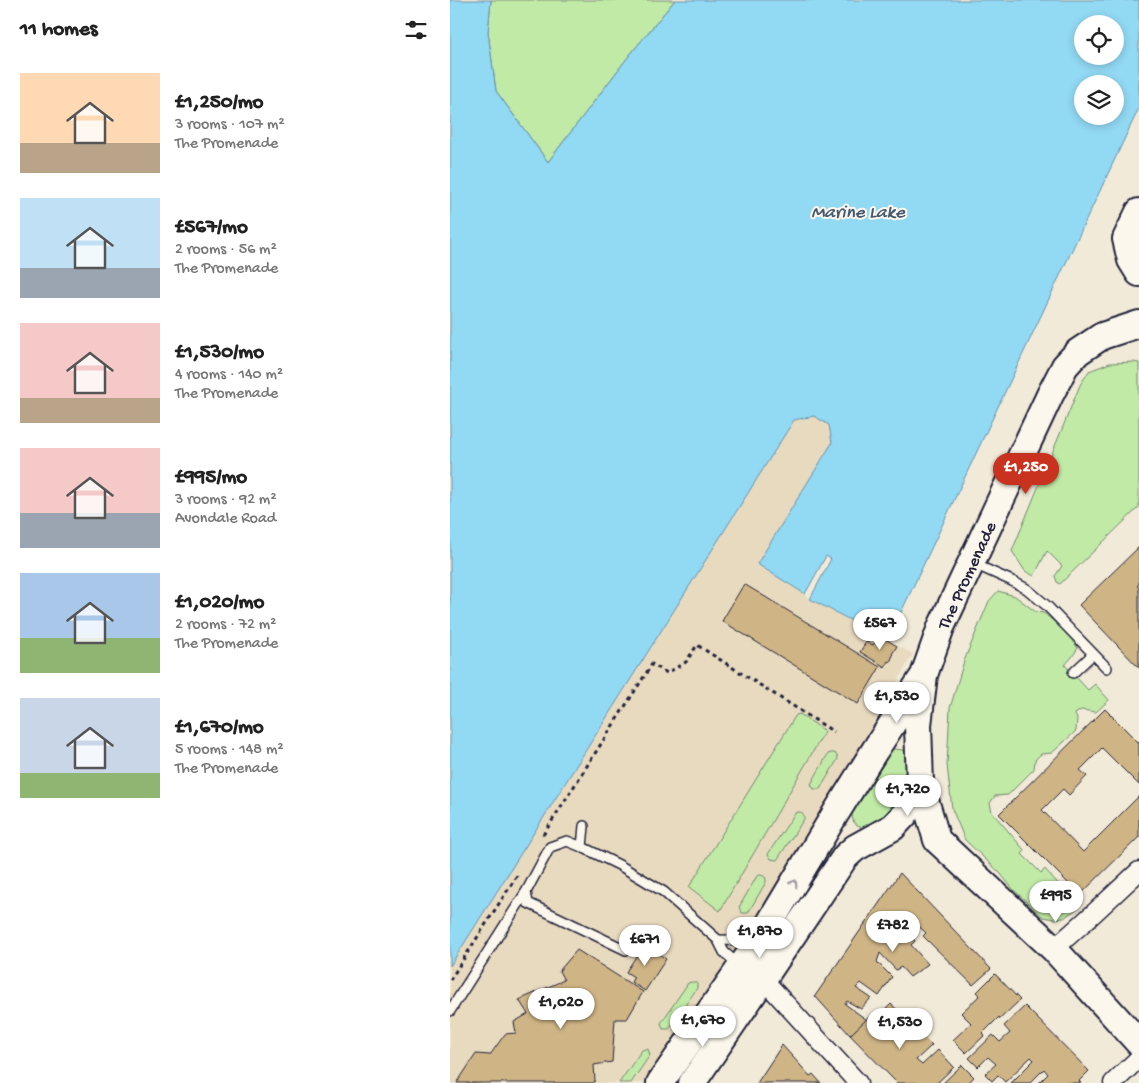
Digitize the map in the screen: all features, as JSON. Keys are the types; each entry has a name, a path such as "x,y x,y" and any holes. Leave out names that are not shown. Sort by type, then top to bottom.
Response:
{"main road":[{"path":"1139,212 1126,239 1131,260 1139,273"},
{"name":"The Promenade","path":"695,1078 844,857 855,848 892,827 905,814 914,798 920,778 918,726 924,675 941,627 1050,395 1065,366 1078,352 1102,336 1139,324"},
{"name":"The Promenade","path":"660,1083 759,941 834,816 924,675"},
{"path":"875,750 888,741 898,741 907,746 914,755 937,840 1054,949 1139,1043"},
{"path":"834,816 841,827 847,832 866,837 882,833 937,840"},
{"path":"680,1055 695,1078"}],"street":[{"path":"1054,949 1139,871"},
{"path":"741,967 763,979 858,1083"},
{"path":"1113,1083 1139,1058"}],"lane":[{"path":"972,563 1027,589 1047,606 1107,668"},
{"path":"1073,672 1093,654"},
{"path":"582,847 584,826"},
{"path":"450,1011 526,892 550,847 567,841 619,865 664,892 718,940 724,952 741,967"},
{"path":"526,892 528,903 626,950"},
{"path":"718,940 759,941"}],"path":[{"path":"540,839 652,664 667,673 686,662 697,645 834,732"},
{"path":"450,980 519,872"}],"shaded area":[{"path":"814,416 829,425 832,443 757,564 810,599 913,654 832,796 735,954 646,1083 450,1083 450,966 794,420"}],"green space":[{"path":"491,0 675,0 628,57 548,162 496,91 488,32"},
{"path":"1110,363 1139,363 1139,507 1060,584 1055,576 1062,566 1047,551 1034,576 1025,571 1012,551 1080,385 1089,371"},
{"path":"998,591 1015,596 1036,612 1044,613 1067,633 1078,648 1065,665 1088,690 1095,684 1109,700 1096,712 1081,710 1075,714 1077,719 1076,731 1052,753 1041,754 1035,760 1034,769 1008,795 995,796 990,803 992,812 1025,851 1022,854 1041,873 1045,869 1079,907 1064,918 1043,917 1012,888 1000,873 965,840 952,809 947,765 950,708 964,661 989,601"},
{"path":"800,714 825,731 720,911 689,887 796,715"},
{"path":"894,749 903,750 908,755 909,775 905,788 888,814 873,828 866,829 857,826 853,821 851,809 886,751"},
{"path":"835,753 838,759 820,789 814,789 811,784 828,754"},
{"path":"795,813 803,814 804,819 777,860 771,859 768,854"},
{"path":"757,876 765,877 766,882 748,913 742,913 739,907"},
{"path":"688,983 697,984 697,988 669,1029 663,1029 661,1023"},
{"path":"648,1049 650,1055 631,1083 619,1083 642,1050"}],"water":[{"name":"Marine Lake","path":"450,0 491,0 488,32 496,91 548,162 628,57 675,0 1139,0 1139,108 888,640 810,599 831,559 826,556 805,594 757,564 832,443 829,425 814,416 794,420 450,966"}],"building":[{"path":"1139,547 1139,584 1137,586 1139,587 1139,668 1079,605"},
{"path":"744,584 880,667 858,704 722,621"},
{"path":"879,635 897,646 890,662 888,661 885,667 860,652 866,642 873,645"},
{"path":"1105,709 1139,743 1139,785 1102,748 1080,770 1087,776 1069,795 1063,789 1042,810 1083,852 1139,796 1139,837 1080,895 999,814"},
{"path":"900,873 991,969 973,985 923,936 926,933 909,917 903,927 915,941 911,945 928,964 910,977 901,967 896,970 880,953 877,962 892,977 879,996 861,983 856,988 871,998 861,1009 847,1001 845,1004 867,1020 850,1035 815,996"},
{"path":"644,944 666,959 645,991 631,982 634,977 626,972"},
{"path":"577,950 643,992 627,1019 615,1019 612,1062 594,1065 595,1081 593,1083 457,1083 476,1054 490,1055 505,1034 516,1033 514,1022 528,1014 519,1000 564,980 559,971"},
{"path":"995,974 1020,1000 1000,1019 999,1017 983,1033 985,1035 966,1053 953,1040 971,1023 961,1013 980,995 977,992"},
{"path":"891,1004 908,1020 892,1036 899,1042 914,1027 932,1045 916,1060 922,1065 938,1050 954,1067 939,1083 897,1083 850,1035 871,1015 875,1020"},
{"path":"1025,1006 1089,1071 1079,1081 1081,1083 1039,1083 1048,1074 1044,1069 1030,1083 1011,1083 1034,1060 1031,1057 1005,1082 998,1075 992,1081 985,1074 996,1064 988,1057 978,1067 969,1058 993,1035 1000,1042 1010,1033 1004,1026"},
{"path":"782,1045 810,1076 813,1074 821,1083 757,1083"},
{"path":"962,1065 974,1077 968,1083 943,1083"}]}
